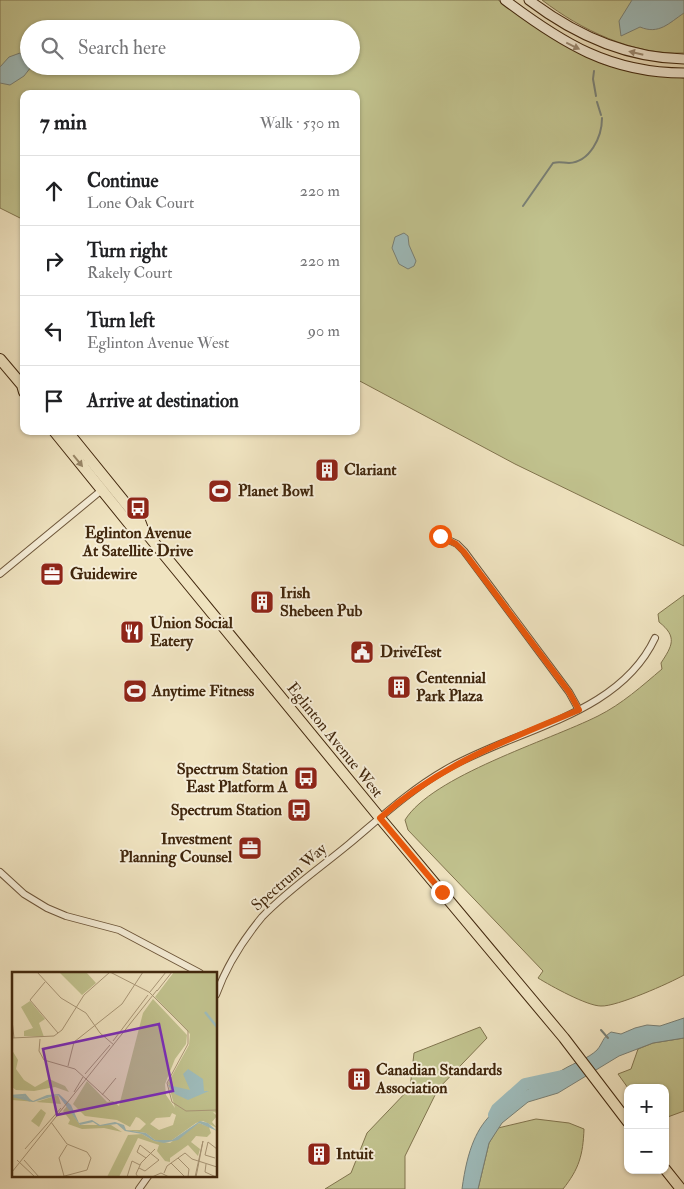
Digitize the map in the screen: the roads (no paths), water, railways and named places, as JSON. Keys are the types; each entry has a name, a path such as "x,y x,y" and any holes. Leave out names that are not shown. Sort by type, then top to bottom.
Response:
{"main road":[{"path":"0,359 20,384"},
{"name":"Eglinton Avenue West","path":"58,435 140,521 143,529 380,818 564,1038 603,1086 624,1116"},
{"name":"Eglinton Avenue West","path":"70,435 106,487"},
{"path":"669,1174 681,1189"}],"street":[{"path":"505,0 559,39 587,53 634,68 684,73"},
{"path":"529,0 567,27 605,44 640,54 684,59"},
{"path":"0,574 106,487"},
{"path":"440,536 456,544 464,552 569,692 579,710"},
{"name":"Spectrum Way","path":"218,983 245,940 268,912 419,786 446,769 579,710 621,682 637,668 647,655 655,638"},
{"path":"0,872 24,894 47,908 66,916 119,930 198,972"},
{"path":"139,1189 148,1176"}],"water":[{"path":"632,0 684,0 684,13 664,27 653,30 640,27 621,36 619,21"},
{"path":"20,53 20,75 25,75 10,85 0,83 0,67 9,57"},
{"path":"404,233 408,236 409,245 416,261 414,266 408,269 399,264 392,248 395,237"},
{"path":"684,1018 684,1038 653,1043 619,1056 558,1093 528,1102 502,1123 489,1143 478,1189 462,1189 467,1162 474,1141 482,1125 493,1112 523,1092 590,1056 611,1032 621,1034 635,1028 647,1025 660,1026"}],"waterway":[{"path":"594,71 593,79 596,96"},
{"path":"597,102 601,115"},
{"path":"523,206 553,163 576,162 589,153 600,133 602,118"},
{"path":"601,1030 608,1038"},
{"path":"494,1115 497,1109 525,1084 562,1076"}],"place":[{"name":"Clariant","path":"327,470"},
{"name":"Planet Bowl","path":"220,491"},
{"name":"Eglinton Avenue At Satellite Drive","path":"138,508"},
{"name":"Guidewire","path":"52,574"},
{"name":"Irish Shebeen Pub","path":"262,602"},
{"name":"Union Social Eatery","path":"132,632"},
{"name":"DriveTest","path":"362,652"},
{"name":"Centennial Park Plaza","path":"399,687"},
{"name":"Anytime Fitness","path":"135,691"},
{"name":"Spectrum Station East Platform A","path":"306,778"},
{"name":"Spectrum Station","path":"299,810"},
{"name":"Investment Planning Counsel","path":"250,848"},
{"name":"Canadian Standards Association","path":"359,1079"},
{"name":"Intuit","path":"319,1154"}]}
